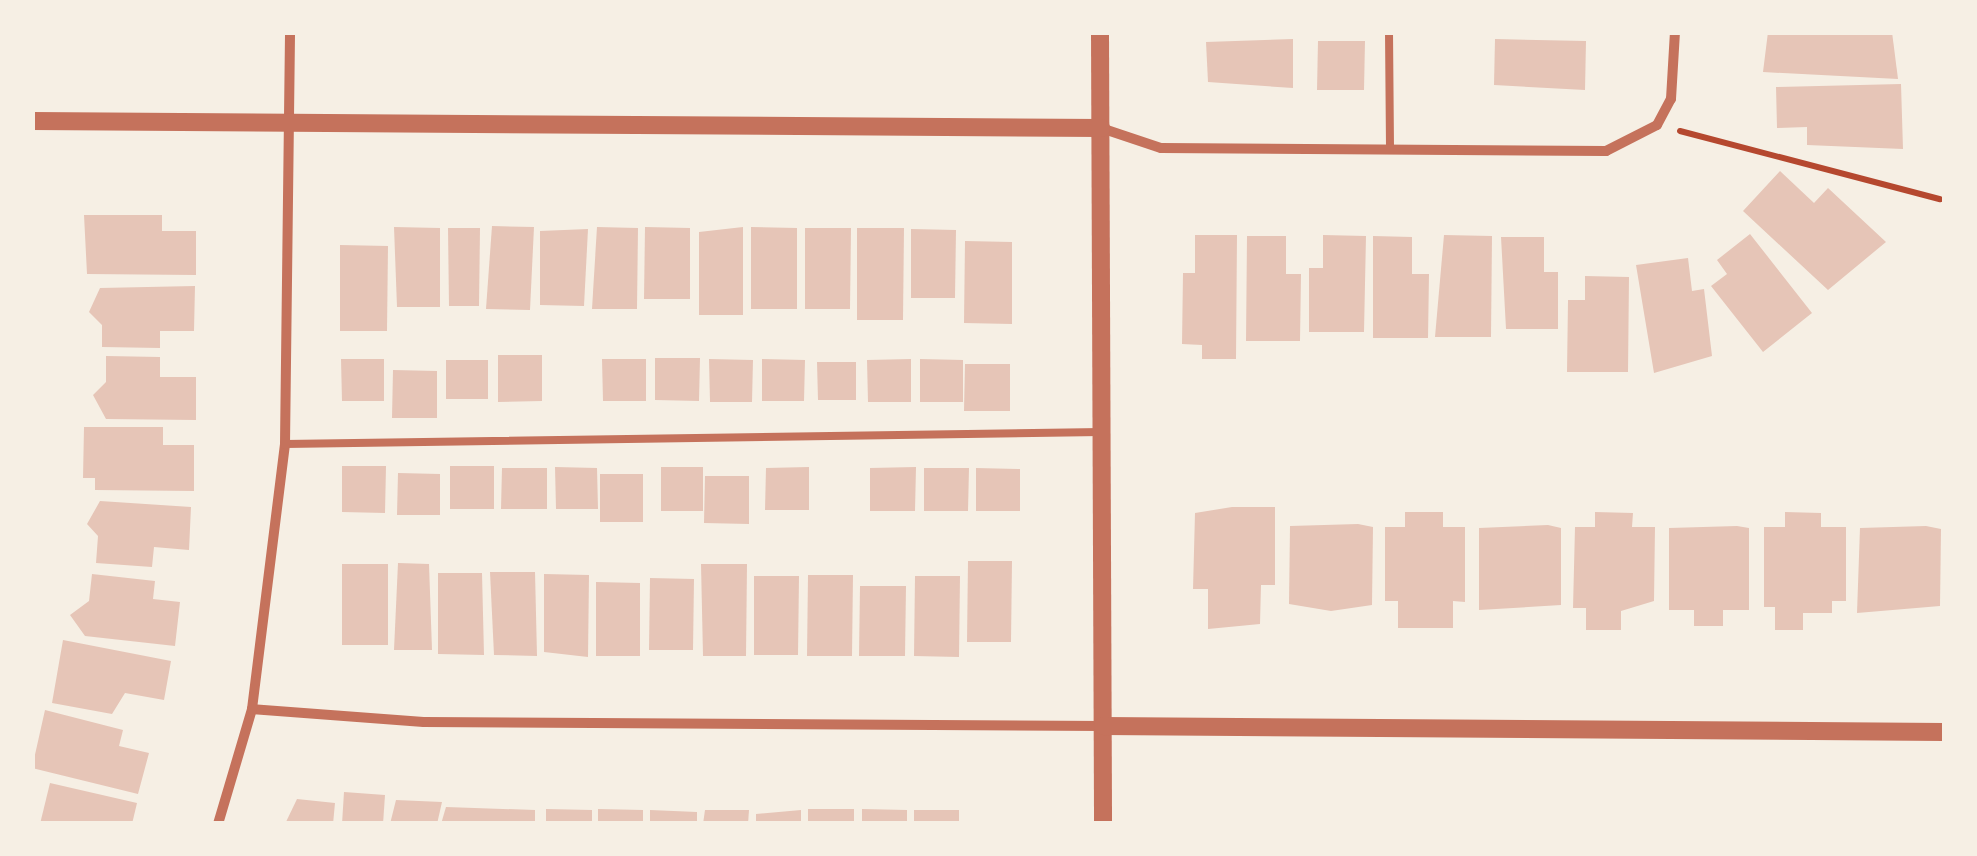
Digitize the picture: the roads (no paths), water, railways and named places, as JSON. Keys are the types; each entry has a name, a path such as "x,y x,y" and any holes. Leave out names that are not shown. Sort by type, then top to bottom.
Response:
{"street":[{"path":"218,824 252,709 286,444 290,32"},
{"path":"1100,32 1103,824"},
{"path":"32,121 287,126 1101,128 1161,148 1606,151 1656,126 1671,99 1675,32"},
{"path":"252,709 424,722 1944,732"}],"lane":[{"path":"1388,32 1390,150"},
{"path":"286,444 1102,432"}]}
